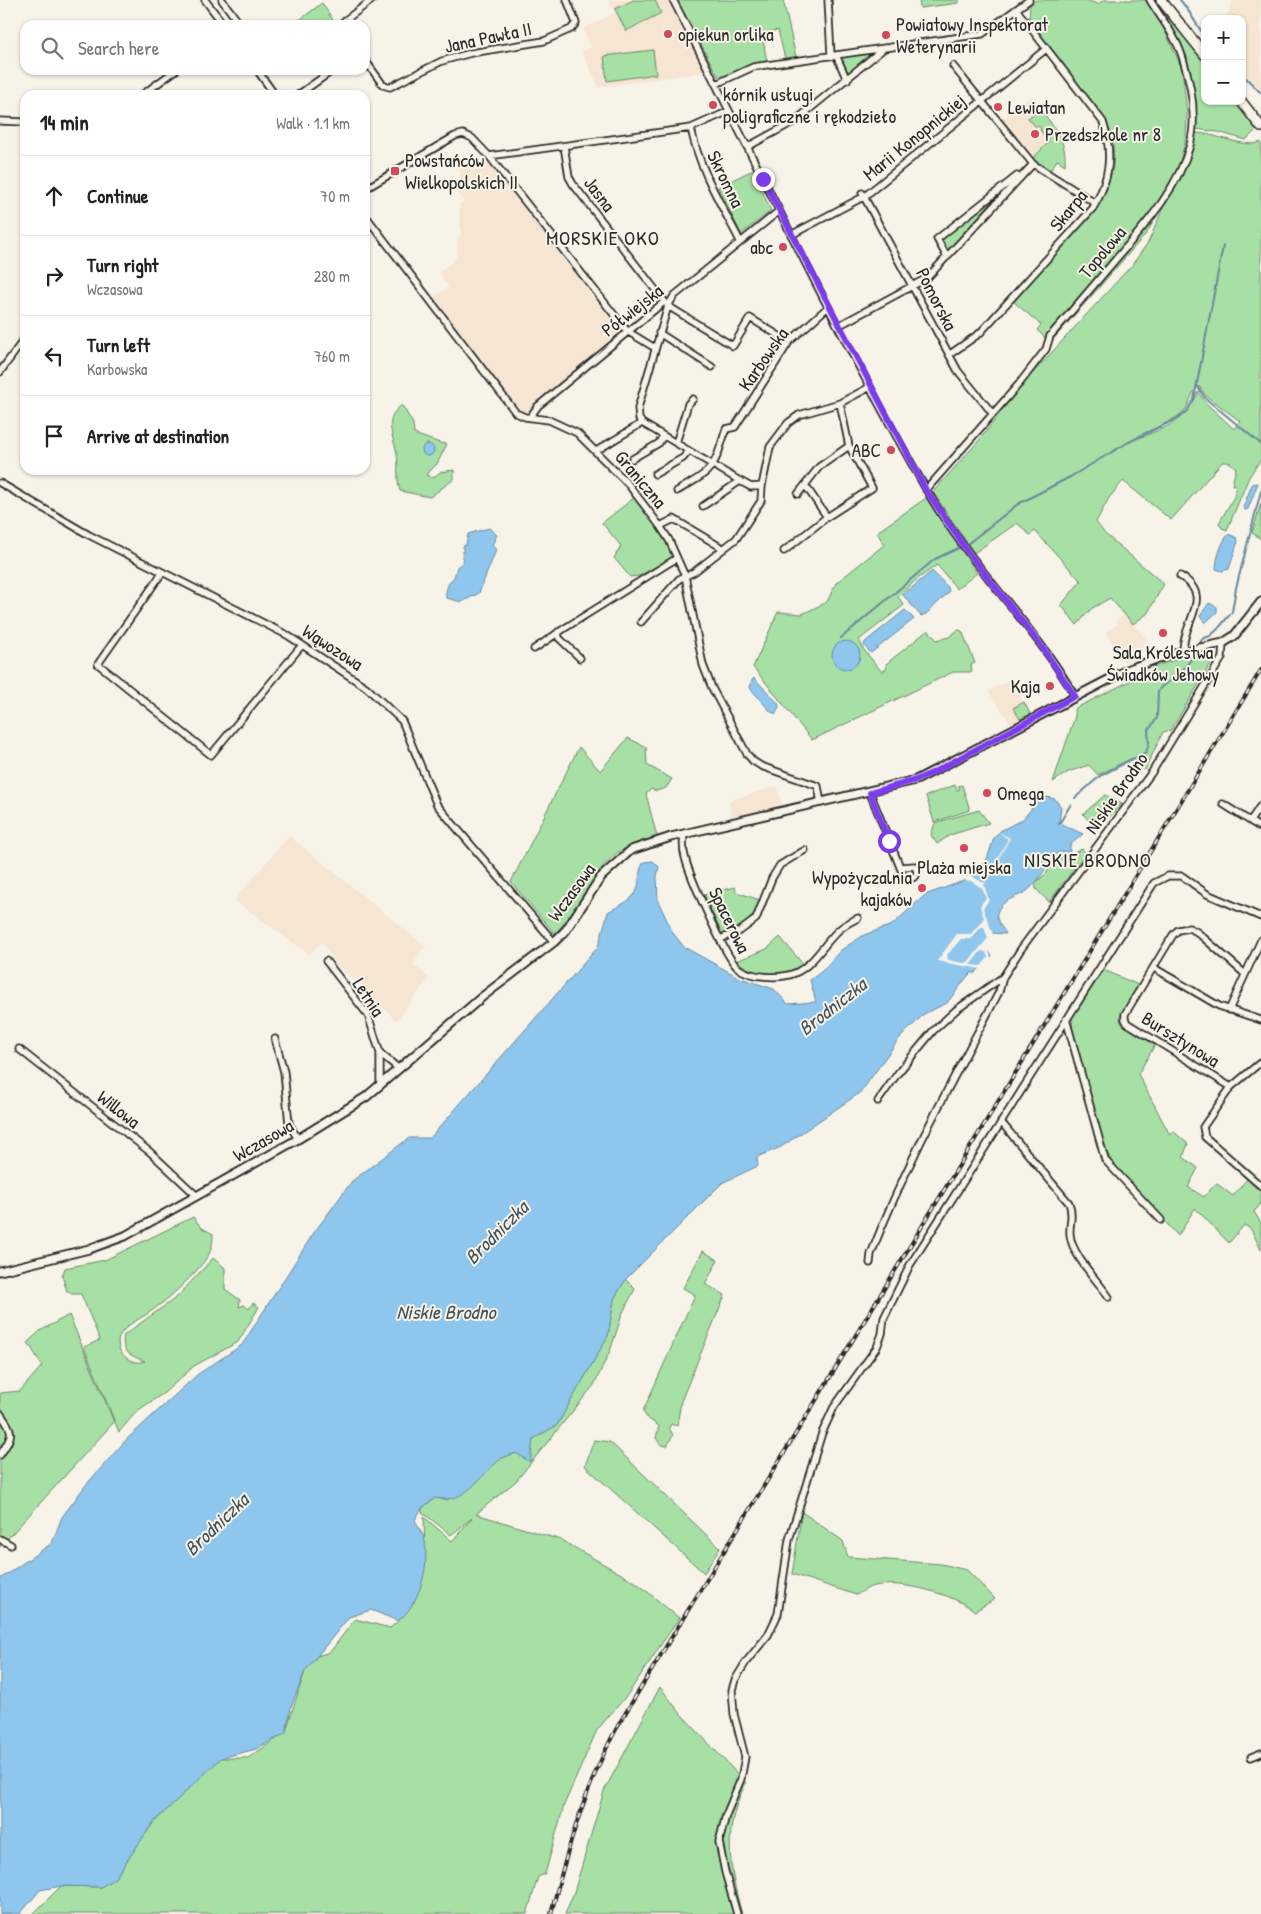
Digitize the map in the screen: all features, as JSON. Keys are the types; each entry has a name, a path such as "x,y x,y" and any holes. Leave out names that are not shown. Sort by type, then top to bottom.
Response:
{"main road":[{"path":"1161,0 1201,50"},
{"path":"1244,105 1261,127"}],"street":[{"path":"205,0 220,20"},
{"path":"222,0 237,20"},
{"path":"345,20 372,0"},
{"name":"Jana Pawła II","path":"370,67 383,85 390,87 434,64 471,52 552,38 571,29 576,23 567,0"},
{"path":"673,0 828,307 926,490 961,543 1040,644 1075,696"},
{"path":"828,0 833,55 847,80"},
{"path":"716,84 753,67 982,34 1029,0"},
{"name":"Topolowa","path":"926,490 1046,350 1050,336 1150,218 1170,190 1190,146 1194,110 1182,54 1150,0"},
{"name":"Skarpa","path":"949,355 980,333 1095,203 1101,195 1109,169 1110,154 1107,133 1096,111 1016,9"},
{"path":"747,147 785,128 847,80 883,49"},
{"name":"Marii Konopnickiej","path":"791,235 864,194 1046,49"},
{"path":"953,66 1033,164 1095,203"},
{"path":"151,90 170,75"},
{"path":"261,75 271,90"},
{"path":"305,90 326,75"},
{"path":"489,156 691,128 730,111"},
{"path":"0,121 20,122"},
{"name":"Skromna","path":"691,128 695,149 706,176 740,241"},
{"path":"370,186 455,136 464,134 472,138 489,156 627,331 655,348"},
{"name":"Jasna","path":"564,146 569,176 573,184 666,304"},
{"path":"838,326 926,278 1033,164"},
{"path":"947,257 937,240 1033,164"},
{"name":"Pomorska","path":"864,194 949,355 967,384 993,414"},
{"name":"Półwiejska","path":"530,417 538,406 627,331 666,304 779,210"},
{"name":"Graniczna","path":"370,222 516,412 562,425 577,433 628,484 660,526 685,576 702,665 747,754 761,766 818,786 821,803"},
{"path":"762,486 751,487 642,424 639,419 638,408 666,304 733,346 750,318 781,337"},
{"name":"Karbowska","path":"714,466 726,429 735,427 796,335 828,307"},
{"path":"659,333 712,367"},
{"path":"0,372 20,345"},
{"path":"641,622 679,579 694,572 736,540 761,501 770,447 778,433 799,415 840,403 870,387"},
{"path":"676,443 688,404 693,399"},
{"path":"784,551 827,517 872,488 849,446 840,403"},
{"path":"596,451 642,424"},
{"path":"632,459 659,443 664,436"},
{"path":"798,494 819,467 849,446"},
{"path":"655,474 683,458 689,451"},
{"path":"677,491 708,472 714,466"},
{"path":"703,506 740,481"},
{"name":"Wąwozowa","path":"0,482 89,535 302,645 366,687 402,721 437,805 554,942"},
{"path":"805,485 827,517"},
{"path":"660,526 674,519 724,549"},
{"path":"534,650 558,632 677,558"},
{"path":"162,573 98,664 210,755 302,645"},
{"path":"1180,576 1191,584 1197,594 1196,606 1185,634 1183,650"},
{"name":"Niskie Brodno","path":"878,1101 898,1073 934,1031 956,1010 1003,977 1021,949 1152,772 1222,658 1224,643 1234,636 1261,602"},
{"path":"558,632 559,638 580,658"},
{"name":"Wczasowa","path":"0,1271 107,1243 142,1228 298,1140 347,1110 380,1086 482,998 554,942 566,930 610,867 631,850 684,835 870,793 916,780 1129,669 1183,650 1224,643"},
{"path":"870,793 900,867"},
{"path":"1223,804 1261,828"},
{"path":"1250,822 1259,812 1261,804"},
{"name":"Spacerowa","path":"684,835 685,859 720,939 737,968 756,976 784,976 796,973 806,966 841,927 858,918"},
{"path":"720,939 740,931 756,919 772,878 780,864 805,850"},
{"path":"737,1914 719,1842 726,1815 741,1779 745,1757 731,1701 734,1680 768,1635 776,1620 788,1540 822,1433 834,1407 877,1347 882,1334 884,1318 910,1265 1154,884 1168,876 1182,876 1207,894 1261,917"},
{"name":"Bursztynowa","path":"1231,1087 1127,1023 1125,1014 1173,935 1178,930 1189,928 1210,942 1245,974"},
{"path":"1229,1010 1261,940"},
{"name":"Letnia","path":"326,960 368,1015 380,1053 380,1086"},
{"path":"1154,968 1229,1010 1261,1020"},
{"path":"870,1263 871,1254 892,1202 933,1116 999,992 1003,977"},
{"path":"1066,1019 1105,1160 1161,1220"},
{"path":"275,1039 284,1072 289,1124 298,1140"},
{"name":"Willowa","path":"19,1049 150,1152 197,1196"},
{"path":"380,1053 399,1069"},
{"path":"1261,1062 1231,1087 1203,1127 1205,1137 1261,1186"},
{"path":"1001,1122 1069,1204 1072,1211 1070,1234 1074,1249 1109,1296"},
{"path":"0,1413 12,1433 11,1438 0,1454"},
{"path":"0,1538 10,1545"},
{"path":"1252,1757 1261,1753"}],"shaded area":[{"path":"608,0 668,0 705,72 599,87 582,52 592,47 583,29 615,13"},
{"path":"1233,0 1261,0 1261,91 1246,75 1246,15 1227,15"},
{"name":"Przedszkole nr 8","path":"1030,97 1055,127 1064,146 1065,165 1057,160 1050,171 1032,159 1001,120"},
{"path":"471,158 488,163 621,332 526,413 522,413 434,297 449,287 439,272 457,258 458,237 461,236 459,205 464,201 457,193 456,187 461,172 458,169"},
{"path":"1125,615 1146,639 1136,658 1124,662 1106,632 1118,624 1116,620"},
{"path":"1011,680 1030,714 1011,724 988,691"},
{"path":"777,786 782,806 731,820 729,801"},
{"path":"289,836 425,946 413,964 429,978 396,1021 368,991 338,966 322,942 309,954 234,900"}],"green space":[{"path":"633,0 655,0 661,13 626,31 615,9"},
{"path":"677,0 783,0 796,57 785,59 778,30 762,34 767,62 727,75 718,76"},
{"path":"919,0 959,0 959,3 920,8"},
{"path":"1036,0 1086,0 1098,4 1104,0 1145,0 1163,27 1182,68 1187,113 1186,137 1180,162 1157,216 1146,234 1050,343 1037,330 1041,325 1014,302 1078,229 1099,200 1107,186 1114,154 1111,136 1104,117 1029,19 1030,5"},
{"path":"1153,0 1158,0 1201,56 1201,105 1238,105 1257,129 1246,140 1218,132 1196,129 1195,106 1186,61 1188,58"},
{"path":"322,3 333,20 300,20"},
{"path":"653,50 656,74 607,81 604,56"},
{"path":"872,54 849,74 841,57"},
{"path":"1040,109 1062,141 1064,149 1065,165 1057,160 1050,171 1032,159 1049,142 1039,126 1035,126 1028,118"},
{"path":"1195,133 1212,135 1246,144 1261,142 1261,459 1249,477 1227,530 1222,528 1219,523 1235,495 1236,485 1232,485 1236,468 1229,462 1222,462 1171,520 1123,481 1109,498 1096,522 1105,534 1164,584 1147,614 1133,624 1110,598 1091,609 1077,625 1061,605 1081,581 1035,531 1030,535 1017,523 974,553 933,492 981,438 1019,388 1132,265 1149,241","holes":["1199,386 1206,396 1240,421 1234,429 1207,404 1198,392 1188,410 1182,416 1158,431 1139,438 1138,436 1169,421 1185,410 1194,391"]},
{"path":"753,170 771,211 741,234 718,187"},
{"path":"1001,192 946,252 942,240"},
{"path":"402,405 413,424 414,434 447,444 437,464 426,475 433,478 440,472 454,470 454,479 430,497 400,491 397,455 391,423 392,417"},
{"path":"635,497 660,528 675,556 639,576 630,577 614,558 621,546 602,523"},
{"path":"926,498 977,573 957,589 937,565 916,580 898,597 904,605 859,640 864,650 882,672 887,668 886,664 928,630 937,640 949,637 958,630 962,631 975,663 971,665 972,672 953,672 812,740 753,667 778,612 802,614 827,602 836,583 884,545 877,532"},
{"path":"1261,503 1261,539 1252,533"},
{"path":"1213,653 1216,655 1171,730 1163,732 1145,770 1132,758 1098,775 1089,765 1068,772 1053,782 1075,716 1074,709 1132,680 1147,677 1153,667 1184,657"},
{"path":"1024,702 1030,714 1020,719 1013,708"},
{"path":"628,738 646,747 647,765 672,779 666,788 656,791 651,789 646,794 657,837 624,849 612,857 555,934 511,882 579,747 600,771"},
{"path":"955,785 957,790 960,789 958,786 962,785 970,810 934,822 926,796"},
{"path":"1105,795 1122,804 1097,830 1083,814"},
{"path":"979,810 989,823 950,835 937,844 931,835 935,823"},
{"path":"1082,849 1086,853 1049,902 1036,889 1035,883 1047,873 1053,860 1068,856"},
{"path":"735,887 736,892 760,900 751,918 746,923 736,931 722,934 704,895"},
{"path":"780,937 802,963 799,969 782,974 766,974 751,970 736,961 767,949"},
{"path":"1104,970 1138,985 1120,1017 1121,1023 1155,1045 1138,1074 1170,1135 1173,1131 1188,1144 1183,1157 1198,1168 1188,1187 1204,1197 1216,1183 1233,1196 1247,1179 1261,1192 1261,1203 1254,1212 1261,1223 1261,1250 1251,1229 1244,1225 1229,1243 1195,1208 1178,1236 1112,1163 1103,1143 1073,1037 1072,1017"},
{"path":"193,1217 202,1228 213,1234 208,1256 189,1279 173,1294 122,1332 118,1344 123,1354 133,1361 145,1361 125,1350 124,1335 177,1297 213,1258 225,1268 225,1289 240,1300 239,1307 244,1305 249,1309 253,1303 259,1307 238,1342 194,1366 164,1393 137,1411 119,1432 84,1347 100,1340 81,1294 72,1294 67,1291 62,1276 65,1268 105,1260"},
{"path":"703,1251 718,1260 705,1284 725,1295 681,1401 677,1426 671,1424 669,1428 673,1435 667,1446 661,1445 656,1438 659,1426 647,1418 643,1411 695,1295 683,1288"},
{"path":"625,1279 635,1289 623,1312 610,1351 594,1385 516,1481 476,1514 561,1540 637,1583 679,1618 628,1694 597,1730 564,1805 545,1874 538,1877 527,1914 33,1914 61,1886 101,1887 115,1878 153,1823 221,1758 248,1758 285,1733 305,1671 317,1656 330,1652 355,1619 390,1628 403,1616 419,1591 422,1578 425,1550 424,1517 452,1541 472,1518 451,1535 422,1512 422,1508 435,1498 447,1500 502,1458 516,1453 530,1461 533,1439 557,1425 608,1336 614,1299"},
{"path":"69,1315 114,1422 0,1547 0,1393 20,1391 42,1366 28,1342 40,1331"},
{"path":"594,1440 610,1442 720,1548 704,1573 585,1466"},
{"path":"802,1512 843,1541 848,1557 941,1564 967,1570 995,1599 975,1611 954,1599 927,1590 898,1585 885,1585 867,1588 856,1595 792,1574"},
{"path":"660,1687 681,1714 746,1783 733,1816 730,1848 731,1864 742,1914 565,1914 574,1892 604,1791"}],"water":[{"path":"426,444 430,444 434,450 430,456 426,456 422,452 422,448"},
{"path":"1258,483 1248,509 1245,510 1243,508 1252,484"},
{"path":"489,528 497,535 492,545 496,550 479,593 462,602 446,598 449,584 454,577 457,567 463,562 463,546 466,545 468,534"},
{"path":"1229,534 1237,538 1238,541 1229,569 1222,571 1216,569 1217,560 1222,545"},
{"path":"932,571 948,587 949,592 926,614 921,616 903,595"},
{"path":"1209,603 1217,607 1217,612 1205,623 1200,616"},
{"path":"905,610 914,619 871,653 864,646 865,642"},
{"path":"846,641 856,645 860,655 856,665 846,669 836,665 832,655 836,645"},
{"path":"754,678 778,703 779,707 776,714 771,712 750,688"},
{"name":"Niskie Brodno","path":"1047,797 1055,799 1061,807 1059,823 1083,834 1070,845 1070,852 1058,852 1032,887 999,908 997,918 1006,934 993,933 984,945 992,956 975,973 971,973 967,977 947,1003 924,1014 898,1040 861,1092 781,1147 757,1157 758,1166 722,1183 626,1279 614,1299 608,1336 557,1425 533,1439 530,1462 516,1453 504,1457 464,1493 446,1499 435,1498 422,1508 415,1520 425,1542 426,1563 421,1585 406,1614 398,1621 371,1610 349,1617 305,1671 291,1707 286,1733 256,1749 221,1758 153,1823 115,1878 101,1887 61,1886 40,1890 20,1914 0,1914 0,1579 52,1543 62,1517 85,1486 126,1440 198,1374 242,1345 313,1234 352,1181 409,1138 430,1138 598,947 608,912 628,901 636,893 640,871 644,862 653,861 659,867 657,876 658,901 673,933 684,947 740,978 774,989 788,1004 816,1002 810,980 821,972 841,950 864,935 892,925 925,895 966,880 987,859 994,838 1000,831 1023,819 1038,801"}],"pier":[{"path":"997,831 1010,838 984,885 989,900 983,908 993,934 987,944 991,958 981,969 937,961 957,934 971,934 984,918 980,906 986,898 982,888 971,881 962,880 967,874 984,883 1008,839","holes":["981,927 984,927 988,938 968,962 948,960 947,955 961,939 971,939","981,951 986,952 988,958 981,966 970,965"]}],"waterway":[{"path":"1180,0 1201,31"},
{"path":"1246,78 1260,92"},
{"path":"966,545 1018,504 1070,477 1127,443 1178,418 1187,411 1194,399 1223,246"},
{"path":"1197,386 1205,398 1261,444"},
{"name":"Brodniczka","path":"1200,643 1202,639 1210,636 1218,629 1232,612 1236,588 1261,491"},
{"path":"841,638 935,559 961,547"},
{"name":"Brodniczka","path":"1075,798 1100,776 1146,752 1149,743 1148,731 1157,718 1158,692 1161,687 1179,675 1196,653"},
{"name":"Brodniczka","path":"1059,824 1071,804"}],"railway":[{"path":"551,1914 579,1816 597,1768 620,1722 1261,670"}],"place":[{"name":"opiekun orlika","path":"668,34"},
{"name":"Powiatowy Inspektorat Weterynarii","path":"886,35"},
{"name":"kórnik usługi poligraficzne i rękodzieło","path":"713,105"},
{"name":"Lewiatan","path":"998,107"},
{"name":"Przedszkole nr 8","path":"1035,134"},
{"name":"Powstańców Wielkopolskich II","path":"395,171"},
{"name":"abc","path":"783,247"},
{"name":"ABC","path":"891,450"},
{"name":"Sala Królestwa Świadków Jehowy","path":"1163,633"},
{"name":"Kaja","path":"1050,686"},
{"name":"Omega","path":"987,793"},
{"name":"Plaża miejska","path":"964,848"},
{"name":"Wypożyczalnia kajaków","path":"922,888"}],"district":[{"name":"MORSKIE OKO","path":"603,237"},
{"name":"NISKIE BRODNO","path":"1088,859"}],"route":[{"path":"763,179 870,387 935,505 989,580 1014,608 1075,696 934,772 916,780 870,793 889,841"}]}
